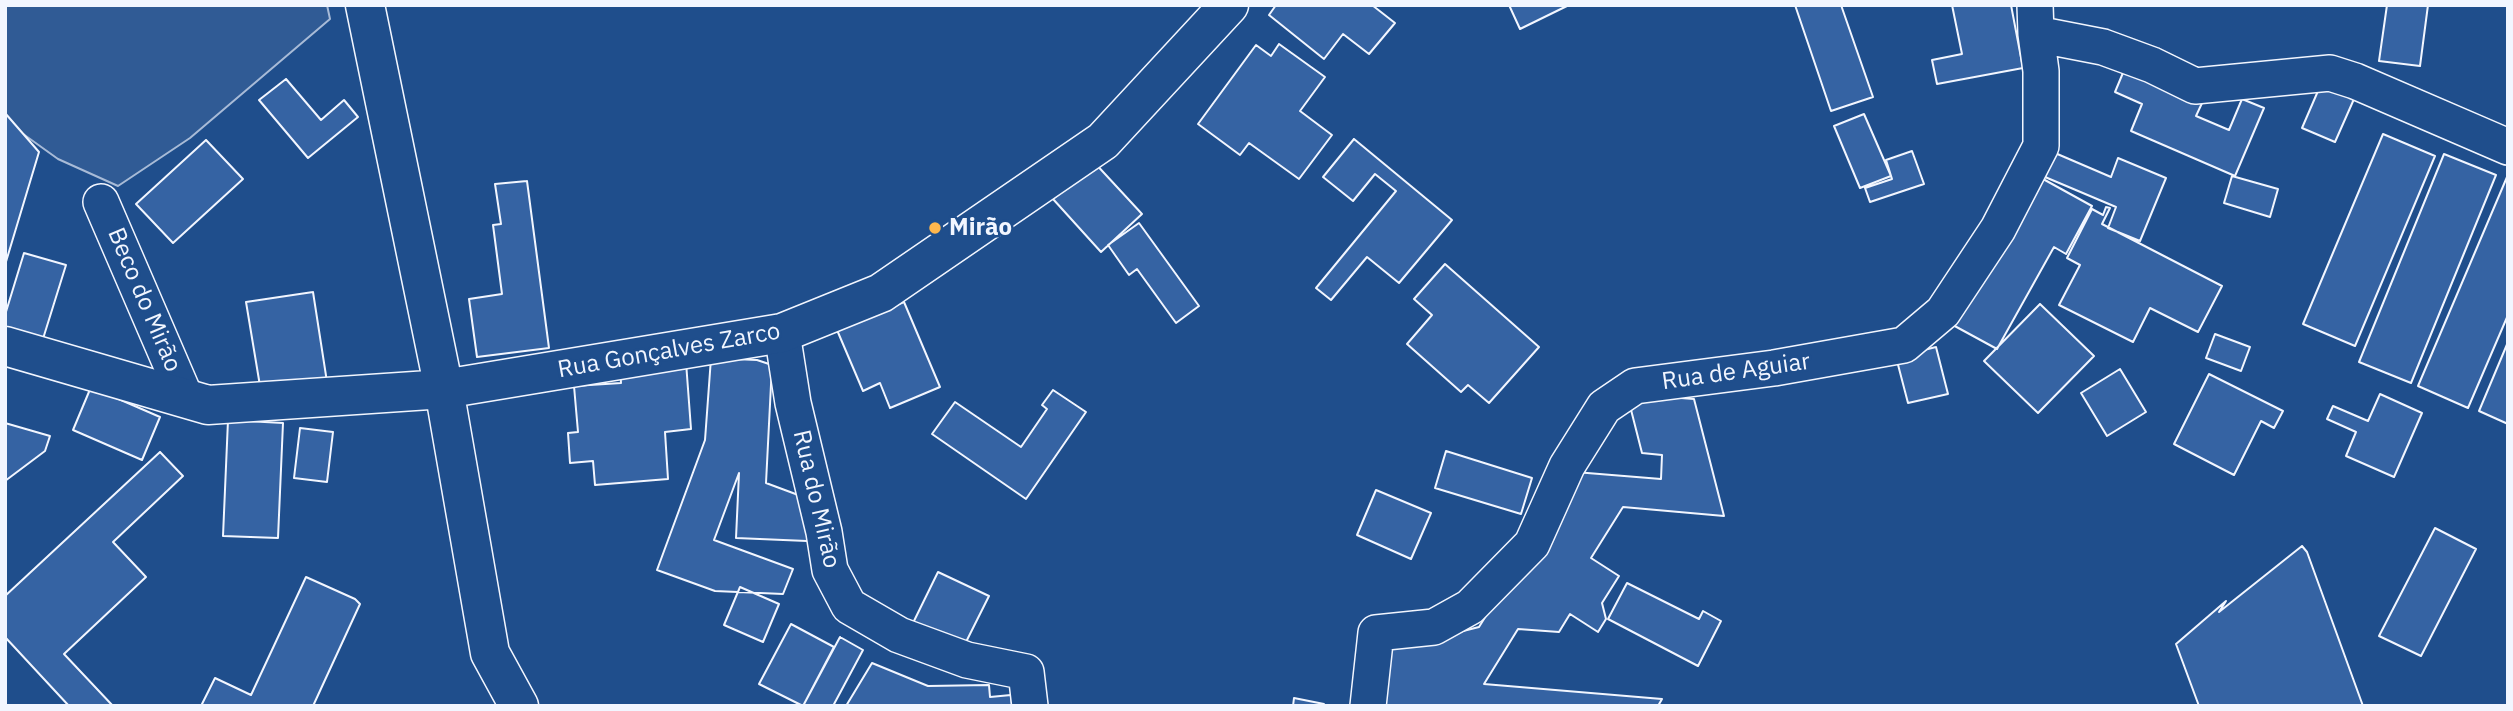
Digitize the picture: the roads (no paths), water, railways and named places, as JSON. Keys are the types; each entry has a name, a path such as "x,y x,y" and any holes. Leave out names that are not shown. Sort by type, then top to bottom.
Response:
{"street":[{"path":"365,5 444,389 490,653 519,706"},
{"name":"Rua Gonçalves Zarco","path":"5,346 208,405 444,389 782,333 881,293 1102,141 1229,5"},
{"path":"2035,19 2152,65 2195,86 2330,73 2355,81 2508,147"},
{"name":"Rua de Aguiar","path":"1368,706 1376,633 1434,627 1470,607 1532,544 1567,466 1604,407 1636,386 1774,368 1904,345 1943,312 1998,229 2041,146 2041,71 2035,19"},
{"name":"Beco do Mirão","path":"101,202 186,399"},
{"name":"Rua do Mirão","path":"782,333 793,403 824,532 830,570 849,606 910,640 967,660 1026,672 1030,706"}],"place":[{"name":"Mirão","path":"935,228"}]}
